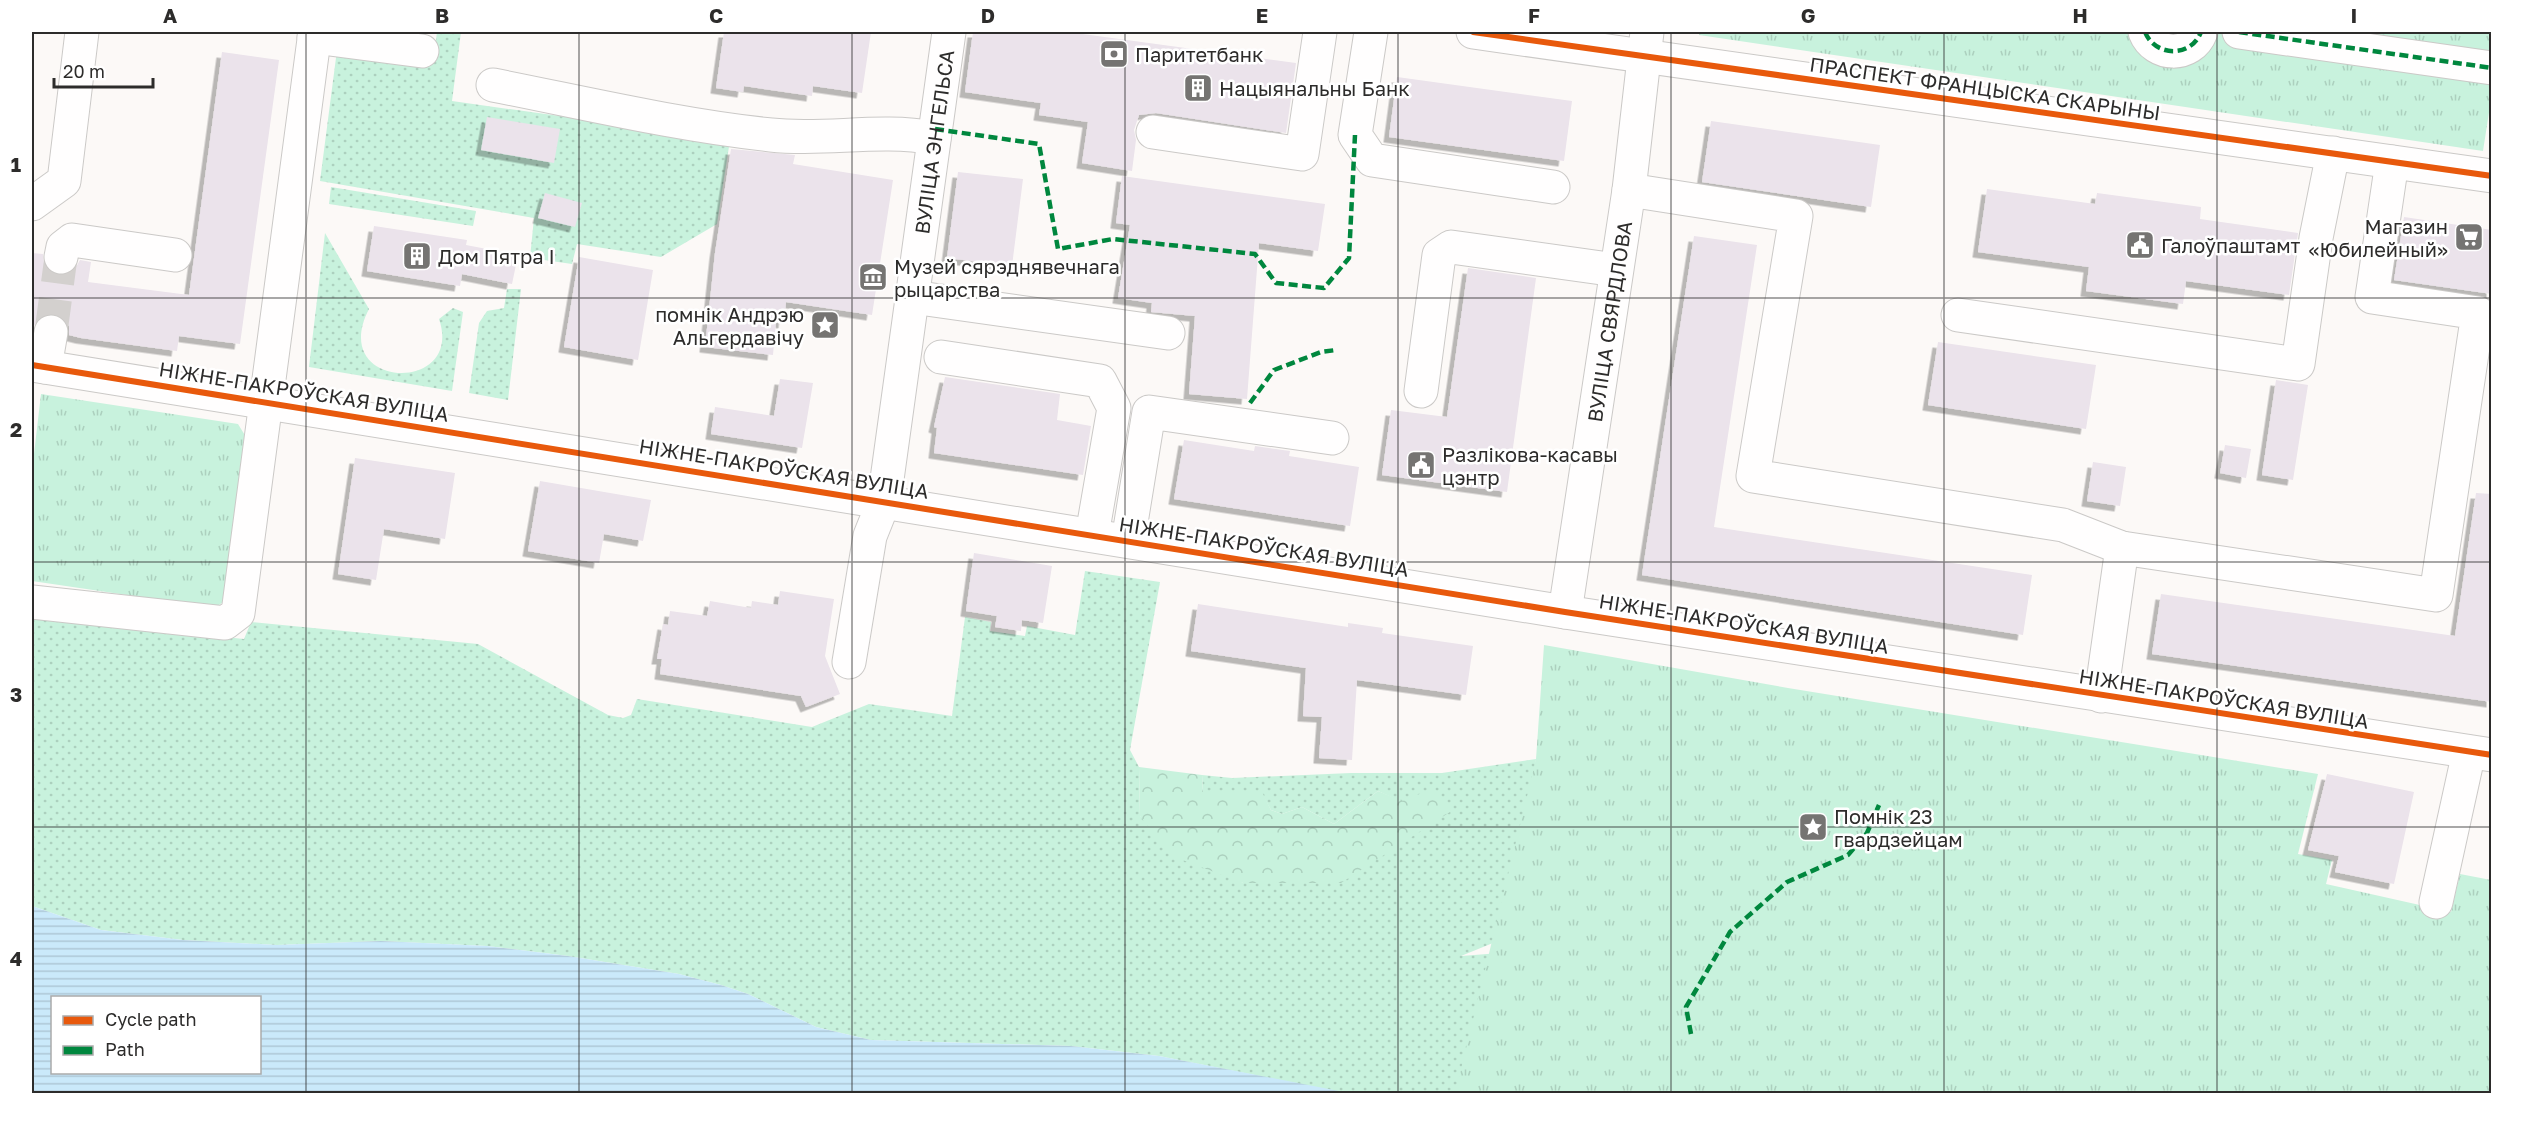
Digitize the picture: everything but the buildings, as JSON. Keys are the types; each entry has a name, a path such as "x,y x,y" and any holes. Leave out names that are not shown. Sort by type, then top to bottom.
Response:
{"street":[{"path":"32,204 64,180 82,32"},
{"name":"ВУЛІЦА ЭНГЕЛЬСА","path":"849,662 870,536 884,501 949,32"},
{"path":"1153,132 1302,154 1320,32"},
{"path":"1371,32 1355,135 1372,160 1553,187"},
{"name":"ПРАСПЕКТ ФРАНЦЫСКА СКАРЫНЫ","path":"1473,32 1646,44 2492,176"},
{"path":"2145,32 2152,44 2169,51 2187,48 2194,43 2201,32"},
{"path":"2239,32 2492,68"},
{"path":"32,602 225,623 238,613 314,34 422,51"},
{"name":"ВУЛІЦА СВЯРДЛОВА","path":"1565,612 1629,190 1646,44"},
{"path":"493,85 702,125 773,135 900,133 934,138"},
{"path":"1958,315 2298,364 2316,238 2333,153"},
{"path":"1629,190 1796,216 1753,476 2063,525 2121,548 2436,595 2478,313 2372,297 2392,162"},
{"path":"62,257 63,246 72,240 176,255"},
{"path":"1421,391 1439,255 1451,246 1616,270"},
{"path":"912,297 1168,333"},
{"path":"38,366 51,332"},
{"path":"941,357 1100,381 1114,408 1092,535"},
{"name":"НІЖНЕ-ПАКРОЎСКАЯ ВУЛІЦА","path":"38,366 1565,612 2480,754"},
{"path":"1128,541 1149,412 1332,438"},
{"path":"2101,696 2121,548"},
{"path":"2436,902 2480,754"}],"green space":[{"path":"437,32 461,32 452,101 730,140 717,224 661,257 577,244 572,264 530,258 534,218 320,181 337,50 433,62"},
{"path":"1700,32 2491,32 2492,93 2483,151 1699,35"},
{"path":"331,187 476,211 473,226 329,204"},
{"path":"325,233 369,309 361,336 366,355 380,368 398,373 417,371 433,361 442,344 439,319 453,308 463,312 452,391 309,367"},
{"path":"507,289 521,289 508,400 469,393 479,323 487,311 504,308"},
{"path":"41,394 238,424 246,437 223,602 215,608 32,581 32,471"},
{"path":"1085,571 1160,582 1130,750 1139,767 1140,816 1243,883 1402,802 1378,791 1334,824 1302,807 1282,814 1271,810 1261,792 1203,792 1202,775 1232,778 1351,773 1442,773 1536,759 1520,932 1461,956 1605,945 1559,1093 1349,1094 1159,1056 1071,1046 871,1040 816,1027 748,994 721,985 679,974 568,956 487,946 381,941 277,945 183,940 101,930 32,906 32,617 244,639 251,622 478,644 608,715 623,718 631,715 637,699 812,727 869,704 952,716 965,617 991,622 990,631 1025,636 1027,626 1075,635"},
{"path":"1544,645 1788,688 2318,774 2298,854 2332,860 2326,884 2451,912 2460,874 2491,880 2491,1093 1455,1094 1536,759"},
{"path":"1139,767 1202,775 1203,792 1262,792 1271,810 1282,814 1302,807 1334,824 1378,791 1402,801 1432,789 1453,810 1341,883 1243,883 1172,856 1140,816"}],"water":[{"path":"32,906 101,930 183,940 277,945 381,941 487,946 568,956 679,974 721,985 748,994 816,1027 871,1040 1071,1046 1159,1056 1349,1093 32,1093"}],"tunnel":[{"path":"51,332 61,257"}],"marked path":[{"path":"2145,32 2157,46 2173,51 2189,46 2201,32"},
{"path":"2239,32 2492,68"},
{"path":"935,129 1039,144 1058,249 1113,239 1255,254 1276,283 1324,288 1349,258 1355,135"},
{"path":"1250,403 1274,370 1321,352 1336,350"},
{"path":"1691,1034 1686,1007 1730,932 1787,882 1848,855 1867,833 1879,805"}],"cycle path":[{"path":"1473,32 2492,176"},
{"path":"32,365 1565,612 2492,755"}],"place":[{"name":"Паритетбанк","path":"1114,54"},
{"name":"Нацыянальны Банк","path":"1198,88"},
{"name":"Магазин «Юбилейный»","path":"2469,237"},
{"name":"Галоўпаштамт","path":"2140,245"},
{"name":"Дом Пятра І","path":"417,256"},
{"name":"Музей сярэднявечнага рыцарства","path":"873,277"},
{"name":"помнік Андрэю Альгердавічу","path":"825,325"},
{"name":"Разлікова-касавы цэнтр","path":"1421,465"},
{"name":"Помнік 23 гвардзейцам","path":"1813,827"}]}
